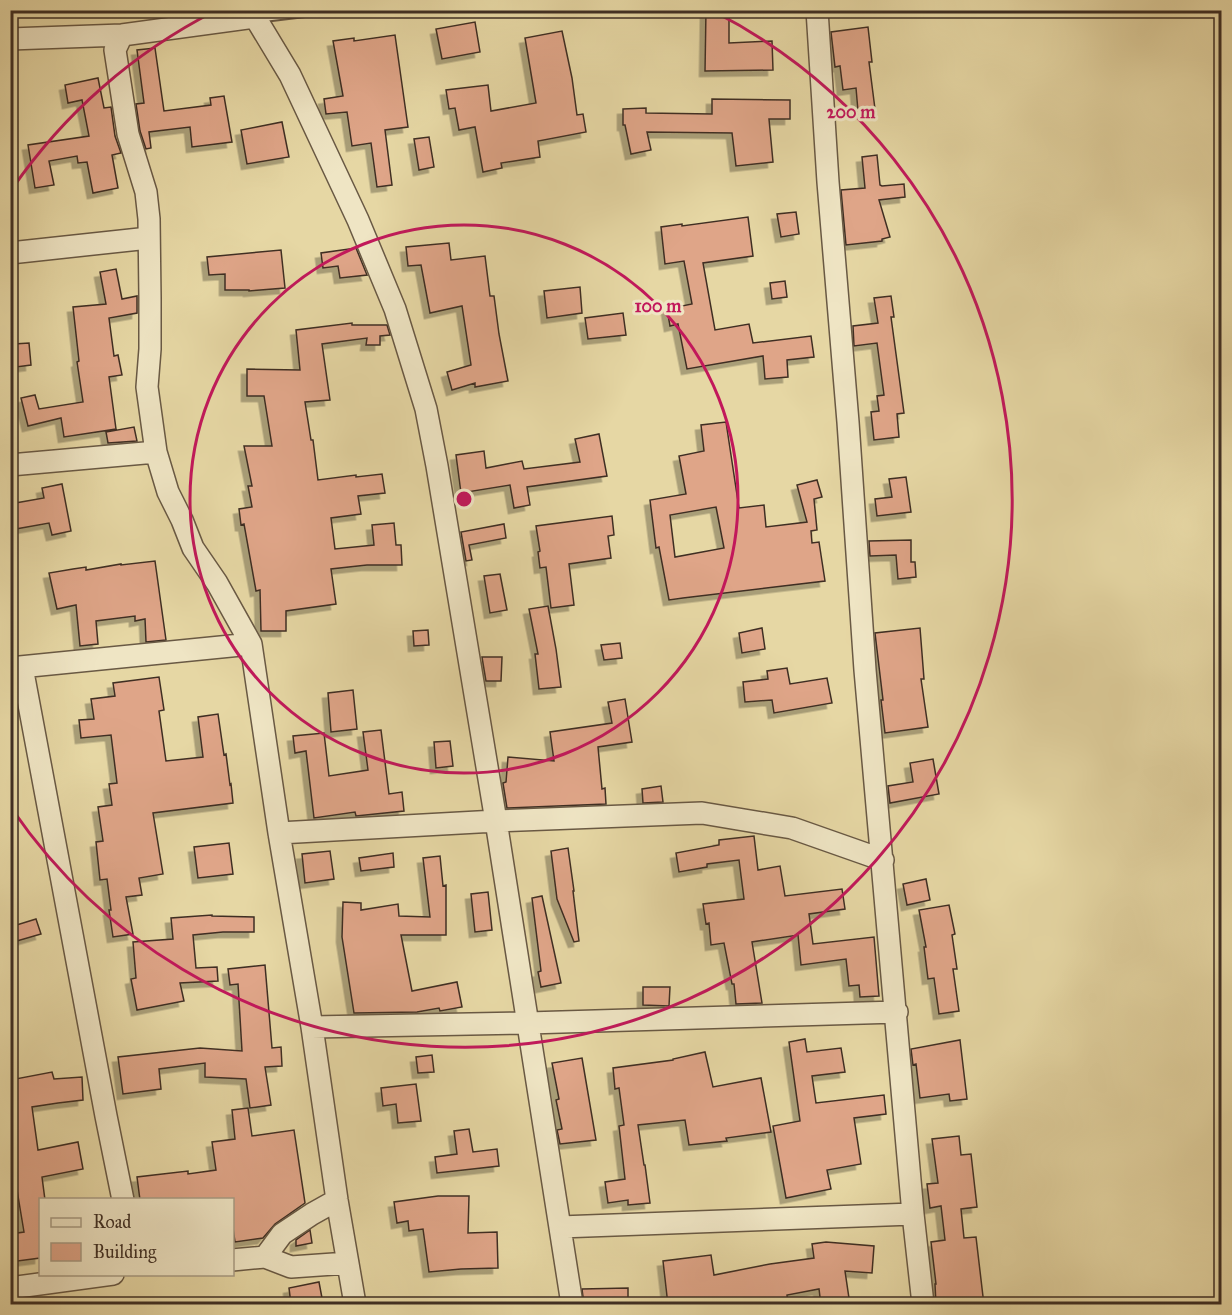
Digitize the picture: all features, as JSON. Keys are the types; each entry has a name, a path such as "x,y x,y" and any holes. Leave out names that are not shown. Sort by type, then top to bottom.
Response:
{"street":[{"path":"817,10 866,670 923,1305"},
{"path":"10,39 122,35 254,14 290,75 358,220 395,309 426,409 496,822 572,1305"},
{"path":"122,35 115,50 128,134 146,192 150,339 147,387 156,452 168,492 193,548 217,583 251,644 355,1305"},
{"path":"10,253 149,238"},
{"path":"10,465 156,452"},
{"path":"123,1198 16,668 251,644"},
{"path":"279,833 702,813 792,828 883,860"},
{"path":"312,1027 897,1012"},
{"path":"265,1257 282,1234 338,1200"},
{"path":"560,1227 914,1214"},
{"path":"234,1260 265,1257 291,1267 348,1263"},
{"path":"10,1288 105,1276"}],"lane":[{"path":"254,14 313,10"}],"building":[{"path":"706,10 729,10 729,43 772,41 773,70 705,71"},
{"path":"475,22 480,52 442,59 436,29"},
{"path":"868,27 872,62 869,62 875,109 858,111 856,88 843,90 840,66 835,67 831,32"},
{"path":"562,31 577,115 583,114 586,132 538,141 540,157 501,163 502,168 483,172 475,127 459,130 455,108 449,109 446,90 488,85 491,111 536,103 525,38"},
{"path":"395,35 408,127 385,130 392,185 377,187 371,143 352,146 347,112 326,114 324,99 343,96 333,41 354,38 354,41"},
{"path":"155,48 164,111 211,105 210,98 224,96 232,142 192,147 190,127 149,132 151,148 146,149 140,131 136,104 144,103 137,50"},
{"path":"98,78 104,108 111,107 115,136 121,153 112,155 118,188 93,193 87,162 78,163 77,156 49,161 54,185 35,188 28,145 89,136 82,100 68,103 65,85"},
{"path":"712,99 790,100 790,119 769,119 773,162 736,166 732,133 647,132 651,150 631,154 625,125 623,125 623,109 646,108 646,113 712,114"},
{"path":"282,122 289,157 247,164 241,130"},
{"path":"429,137 434,167 419,170 414,139"},
{"path":"877,155 880,185 904,184 905,197 879,200 890,237 882,241 846,245 841,190 865,188 862,157"},
{"path":"796,212 799,234 781,237 777,214"},
{"path":"748,217 753,256 703,263 715,330 749,324 753,343 811,336 814,357 787,360 788,377 765,379 763,356 687,369 678,324 670,326 667,309 692,304 684,261 665,264 661,227"},
{"path":"449,243 451,260 485,256 490,296 494,296 508,381 475,387 475,383 452,390 447,372 471,365 462,306 430,313 421,265 408,266 406,247"},
{"path":"356,248 367,275 340,278 338,266 323,268 321,253"},
{"path":"281,250 285,288 225,290 225,274 209,275 207,257"},
{"path":"116,269 122,299 137,296 137,313 109,318 114,356 118,355 122,375 109,377 116,429 64,437 61,418 28,426 21,398 35,395 39,409 83,402 73,307 106,304 100,272"},
{"path":"785,281 787,297 772,299 770,283"},
{"path":"580,287 582,313 547,318 544,291"},
{"path":"891,296 894,317 891,317 904,413 897,414 899,437 874,440 871,412 879,411 877,396 884,395 877,343 854,346 853,326 878,323 874,298"},
{"path":"623,313 626,335 588,339 585,318"},
{"path":"352,323 352,325 387,325 390,335 380,336 380,345 366,345 367,338 322,344 330,400 305,402 318,480 382,474 385,493 358,496 361,514 331,518 335,549 374,545 372,525 394,523 396,545 401,545 402,565 367,565 331,569 336,604 286,611 286,631 261,631 260,590 256,591 244,524 241,525 239,509 252,507 248,486 252,486 244,446 272,446 264,396 247,396 247,369 300,370 296,330"},
{"path":"29,343 31,365 16,367 14,344"},
{"path":"726,422 739,508 764,505 766,527 807,522 797,485 817,480 822,497 814,499 817,530 811,531 812,543 819,542 825,581 669,600 659,547 656,548 650,500 686,494 679,456 704,451 701,425","holes":["716,507 724,548 675,557 670,515"]},
{"path":"134,427 137,441 108,443 106,432"},
{"path":"599,434 607,476 527,487 530,505 514,508 510,485 461,493 456,455 484,451 486,468 522,461 524,469 580,462 575,439"},
{"path":"906,477 911,512 877,516 875,499 892,497 889,479"},
{"path":"62,484 71,531 52,535 49,523 10,530 10,504 44,498 42,488"},
{"path":"612,516 614,535 608,536 611,558 569,564 574,605 551,608 546,567 540,568 536,526"},
{"path":"504,524 506,538 469,545 472,560 466,561 461,532"},
{"path":"911,540 911,562 915,562 916,577 898,579 896,555 870,556 869,541"},
{"path":"155,561 166,640 146,642 145,619 135,621 135,616 96,621 98,644 80,646 76,605 57,609 49,573"},
{"path":"500,574 507,610 490,613 484,576"},
{"path":"548,606 561,687 539,689 535,654 538,654 529,609"},
{"path":"762,628 765,649 742,653 739,633"},
{"path":"920,628 924,679 921,679 928,727 885,733 875,633"},
{"path":"428,630 429,645 414,646 413,631"},
{"path":"620,643 622,658 604,660 601,645"},
{"path":"482,657 502,657 501,681 486,681"},
{"path":"787,668 790,684 827,678 832,703 774,713 772,700 745,702 743,682 768,679 767,671"},
{"path":"159,677 164,710 159,711 166,761 203,757 198,717 218,714 233,803 153,813 163,874 139,878 142,895 126,897 133,934 113,937 107,879 100,880 96,842 103,841 98,807 112,805 109,784 117,783 111,735 81,738 79,720 94,719 91,699 115,696 113,683"},
{"path":"353,690 357,729 331,732 328,693"},
{"path":"625,699 632,742 598,747 602,789 605,788 606,804 507,808 503,783 506,782 508,757 554,761 550,732 612,723 608,702"},
{"path":"381,730 389,794 402,792 404,811 356,816 355,812 314,818 306,751 295,753 293,736 324,733 329,776 368,770 363,732"},
{"path":"450,741 453,766 436,768 434,742"},
{"path":"933,759 939,794 890,803 888,786 913,782 910,763"},
{"path":"661,786 663,802 643,803 642,789"},
{"path":"754,836 758,870 780,866 785,896 842,889 845,909 809,914 813,944 874,937 879,996 860,997 859,985 849,986 846,959 801,965 798,935 752,942 762,1003 736,1004 734,984 732,984 724,943 711,945 709,923 706,924 703,904 744,899 739,860 707,864 707,867 679,872 676,853 719,845 719,840"},
{"path":"229,843 233,874 198,878 194,847"},
{"path":"568,848 579,941 574,942 557,899 551,851"},
{"path":"330,851 334,879 305,883 302,854"},
{"path":"393,853 394,867 361,871 359,858"},
{"path":"440,856 443,886 446,885 446,935 401,935 412,991 457,982 462,1007 440,1011 439,1008 417,1012 354,1013 342,937 343,902 361,903 361,910 398,904 399,916 430,917 423,858"},
{"path":"926,879 930,900 907,905 903,884"},
{"path":"488,892 492,930 475,932 471,894"},
{"path":"542,896 561,983 541,987 532,898"},
{"path":"949,905 955,934 952,935 957,969 953,969 959,1011 939,1014 934,978 928,979 924,947 926,947 919,910"},
{"path":"212,915 254,917 254,932 193,935 196,968 217,967 218,981 180,983 184,1001 137,1010 131,979 136,978 133,942 173,939 171,918"},
{"path":"36,919 41,934 10,943 10,927"},
{"path":"265,965 272,1048 281,1047 282,1066 265,1067 271,1105 250,1108 246,1079 205,1077 205,1063 159,1069 161,1089 123,1094 118,1057 200,1048 242,1051 238,984 230,985 228,969"},
{"path":"643,987 670,987 669,1006 643,1005"},
{"path":"805,1039 807,1052 841,1048 845,1072 812,1076 816,1103 884,1095 886,1114 854,1118 861,1164 827,1170 831,1189 786,1198 773,1126 800,1121 789,1042"},
{"path":"960,1040 967,1099 950,1101 949,1094 920,1098 916,1064 913,1065 911,1049"},
{"path":"705,1052 713,1087 761,1078 771,1132 726,1138 727,1141 689,1145 685,1120 638,1125 650,1203 628,1205 628,1200 608,1203 605,1182 625,1179 619,1126 624,1125 619,1088 615,1089 613,1068 673,1060"},
{"path":"432,1055 434,1072 418,1073 416,1057"},
{"path":"582,1058 596,1140 560,1144 557,1130 562,1129 552,1063"},
{"path":"52,1072 54,1079 82,1077 83,1100 32,1107 38,1150 78,1142 83,1169 42,1177 45,1198 39,1198 39,1258 10,1262 10,1234 24,1232 17,1190 10,1191 10,1080"},
{"path":"416,1084 421,1121 398,1123 396,1104 383,1106 381,1088"},
{"path":"248,1108 252,1136 294,1130 305,1203 275,1224 263,1238 235,1242 234,1198 140,1198 137,1177 216,1170 212,1142 235,1139 232,1110"},
{"path":"469,1129 473,1152 497,1149 499,1166 437,1173 435,1157 457,1154 454,1131"},
{"path":"959,1136 961,1155 971,1154 977,1207 961,1209 964,1238 976,1237 984,1305 936,1305 931,1242 945,1240 941,1206 930,1208 927,1184 938,1183 932,1139"},
{"path":"438,1196 469,1196 468,1233 497,1232 498,1268 429,1272 423,1229 409,1231 408,1221 397,1223 394,1202"},
{"path":"310,1230 312,1243 296,1246 296,1240"},
{"path":"826,1242 874,1246 872,1273 845,1271 850,1305 821,1305 819,1289 787,1295 788,1305 668,1305 663,1261 711,1255 714,1275 814,1258 812,1244"},
{"path":"319,1282 322,1298 291,1304 289,1288"},
{"path":"628,1288 628,1305 584,1305 582,1289"}]}
